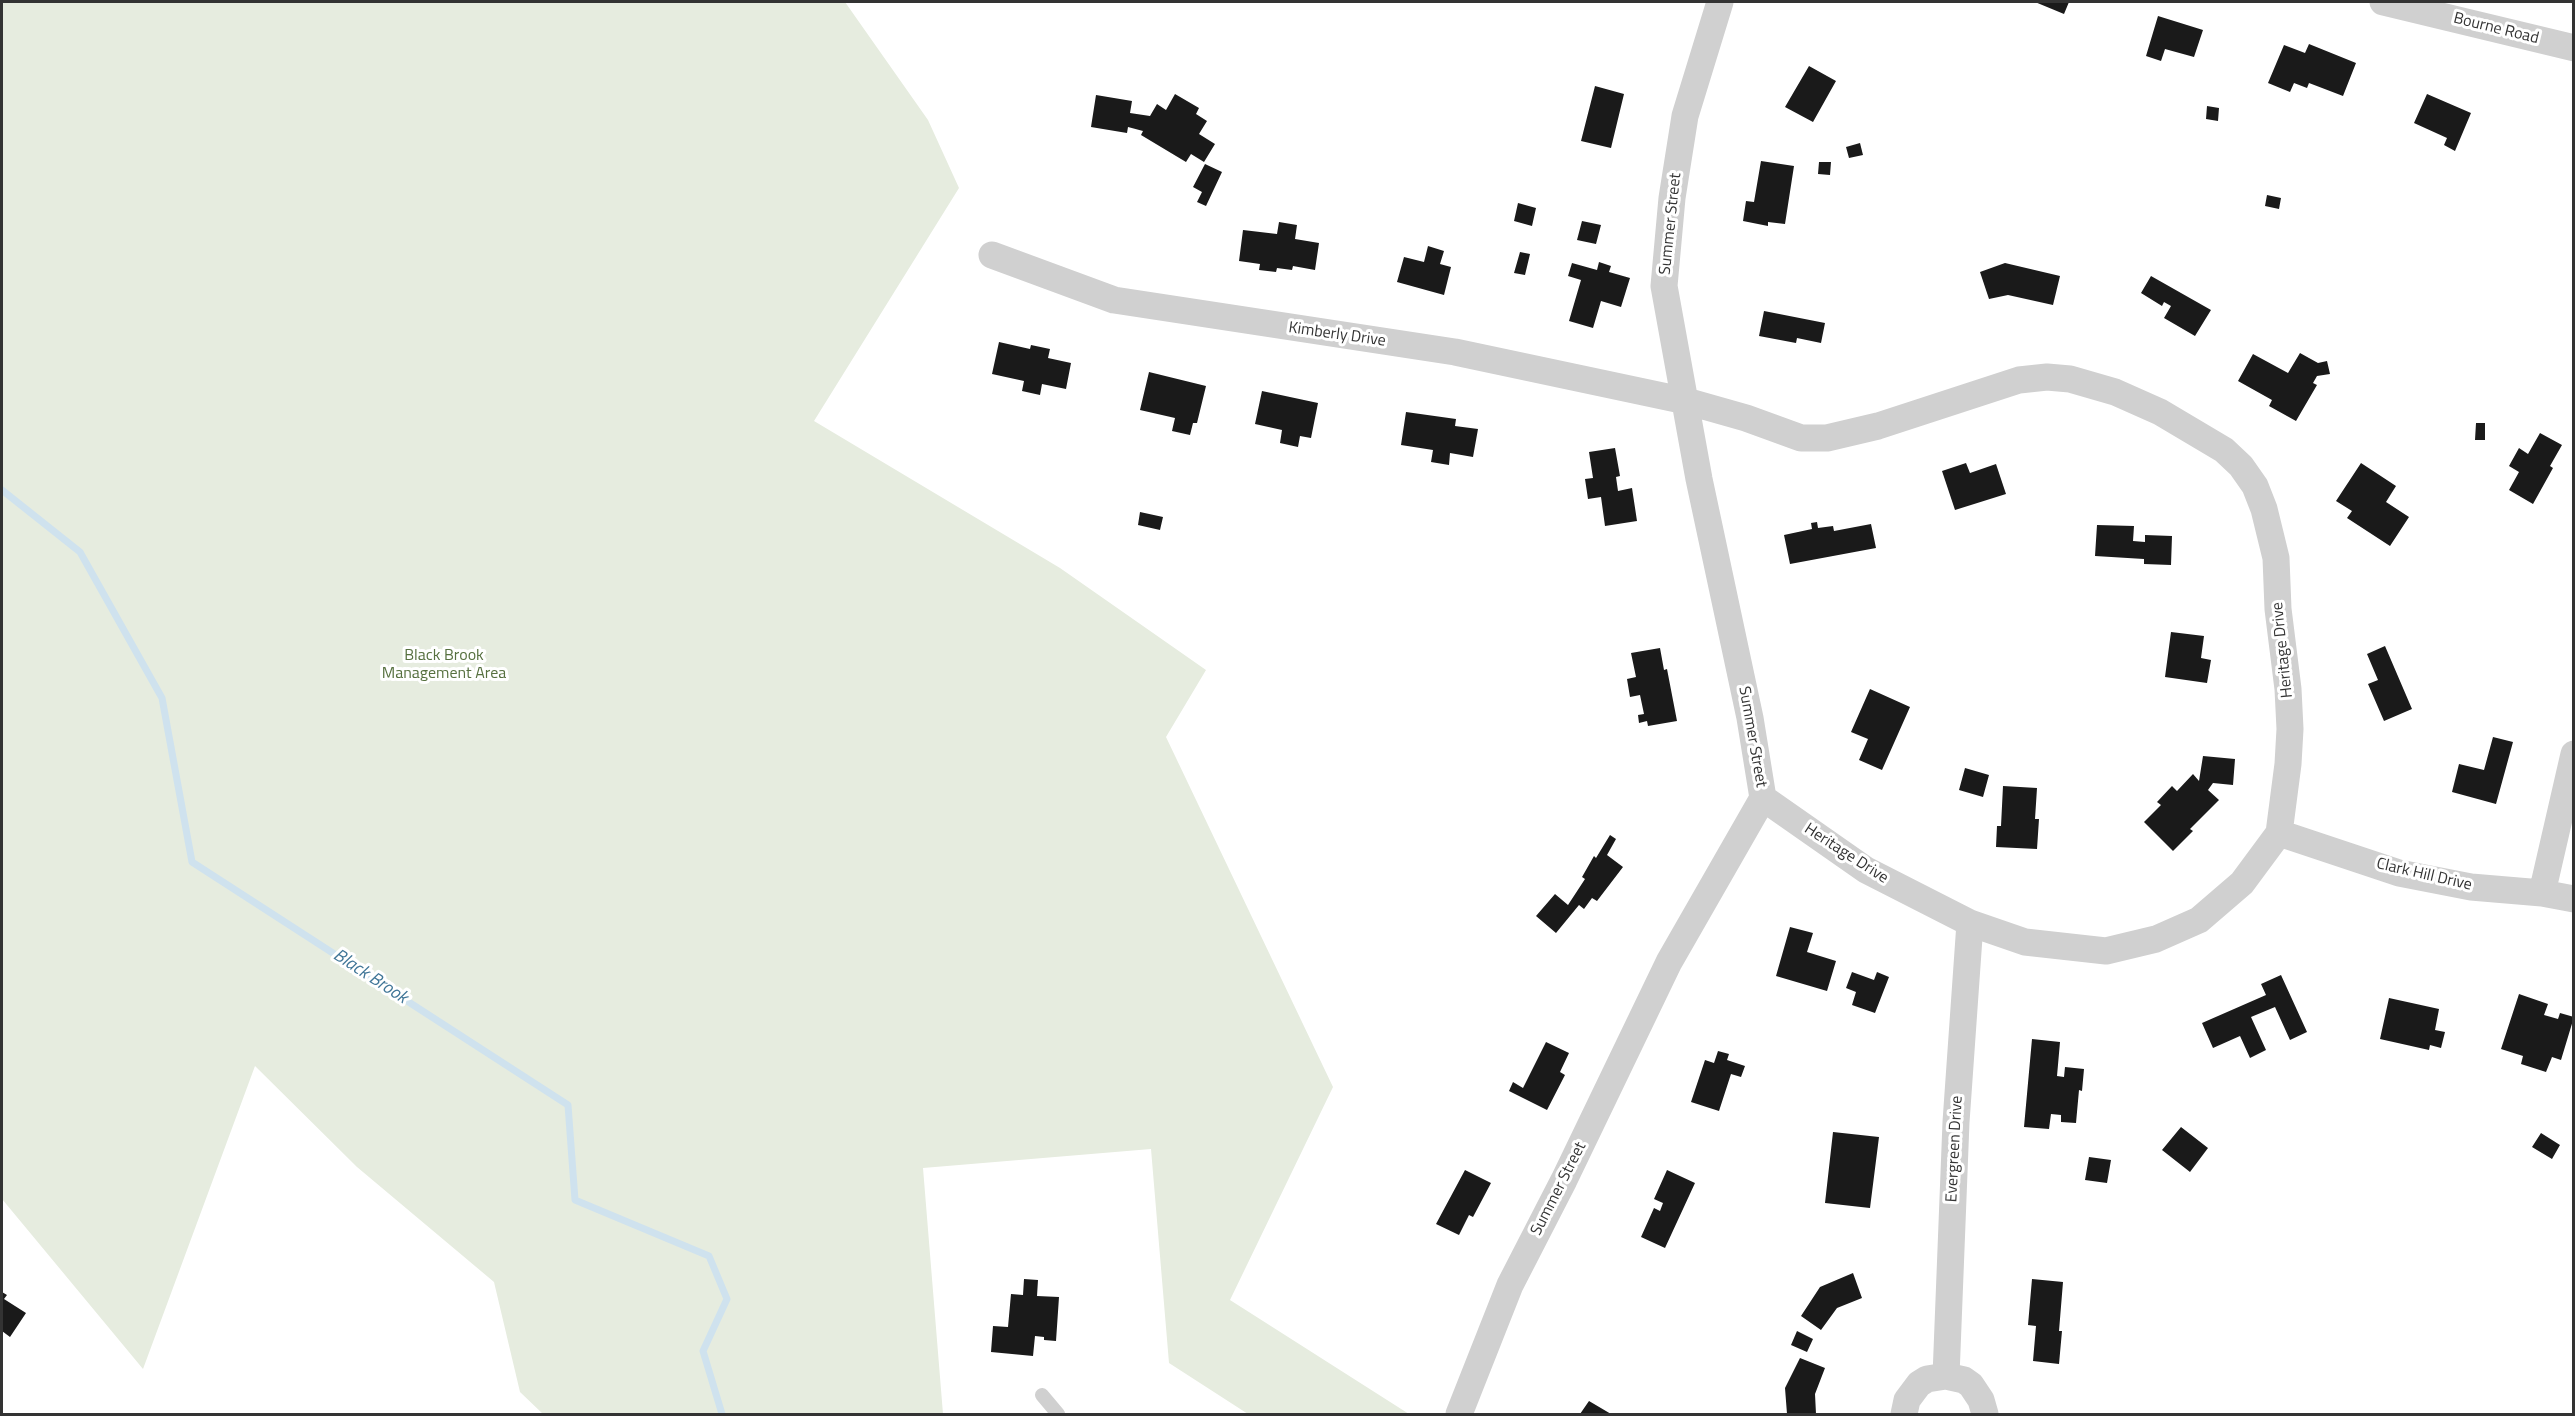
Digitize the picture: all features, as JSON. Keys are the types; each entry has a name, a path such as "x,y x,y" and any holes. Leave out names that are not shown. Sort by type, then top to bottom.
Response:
{"street":[{"name":"Summer Street","path":"1459,1414 1510,1285 1669,962 1763,798 1750,718 1699,479 1664,286 1671,209 1685,116 1720,2"},
{"name":"Bourne Road","path":"2383,2 2574,48"},
{"name":"Kimberly Drive","path":"992,255 1114,300 1455,352 1686,401"},
{"name":"Heritage Drive","path":"1686,401 1746,418 1801,438 1827,438 1878,426 2019,380 2047,377 2093,384 2138,401 2224,450 2241,466 2255,486 2267,517 2276,558 2289,729 2279,833 2242,883 2199,920 2156,939 2106,951 2025,942 1970,924 1866,870 1763,798"},
{"path":"2542,893 2574,754"},
{"name":"Clark Hill Drive","path":"2279,833 2399,873 2471,887 2574,898"},
{"name":"Evergreen Drive","path":"1947,1376 1956,1122 1970,924"},
{"path":"1904,1414 1907,1400 1919,1384 1937,1376 1964,1380 1981,1400 1984,1414"}],"lane":[{"path":"1042,1395 1058,1414"}],"green space":[{"name":"Black Brook Management Area","path":"2,2 845,2 928,120 959,188 814,421 1060,568 1206,670 1166,737 1333,1087 1230,1300 1409,1414 1248,1414 1169,1363 1151,1149 923,1168 943,1414 543,1414 520,1392 494,1282 357,1167 255,1066 143,1369 2,1199"}],"building":[{"path":"2035,2 2069,2 2064,14"},
{"path":"2158,16 2203,30 2194,57 2165,49 2161,61 2146,56"},
{"path":"2309,44 2356,63 2343,96 2309,83 2307,88 2294,83 2290,92 2268,83 2284,45 2305,53"},
{"path":"1809,66 1836,81 1813,122 1785,107"},
{"path":"1595,86 1624,94 1611,148 1581,141"},
{"path":"1175,94 1199,108 1196,114 1207,121 1199,134 1215,144 1204,162 1191,154 1186,162 1141,135 1143,131 1128,127 1127,133 1091,127 1096,95 1132,101 1130,113 1150,116 1157,104 1166,110"},
{"path":"2427,94 2471,113 2455,151 2444,145 2447,138 2414,123"},
{"path":"2207,106 2219,108 2218,121 2206,119"},
{"path":"1860,143 1863,155 1849,158 1846,147"},
{"path":"1761,161 1794,166 1785,224 1768,222 1768,226 1743,221 1746,201 1754,202"},
{"path":"1819,162 1831,162 1830,175 1818,174"},
{"path":"1205,164 1222,172 1206,206 1197,202 1202,192 1193,187"},
{"path":"2267,195 2281,198 2279,209 2265,206"},
{"path":"1518,203 1536,208 1532,226 1514,221"},
{"path":"1582,221 1601,225 1596,244 1577,240"},
{"path":"1279,222 1297,225 1295,239 1319,243 1315,270 1293,266 1292,270 1277,268 1276,272 1259,270 1260,264 1239,261 1243,230 1277,234"},
{"path":"1428,246 1444,251 1440,264 1451,267 1444,295 1397,282 1404,257 1424,262"},
{"path":"1520,252 1530,254 1525,275 1514,273"},
{"path":"1599,262 1611,266 1609,272 1630,278 1621,307 1601,301 1593,328 1569,321 1581,280 1568,276 1572,263 1597,270"},
{"path":"2005,263 2060,276 2053,305 2008,295 1989,299 1980,272"},
{"path":"2151,276 2211,310 2195,336 2164,318 2171,306 2164,302 2162,306 2141,293"},
{"path":"1764,311 1825,323 1821,343 1797,338 1796,343 1759,336"},
{"path":"999,342 1030,349 1031,345 1050,349 1048,358 1071,363 1066,389 1042,384 1040,395 1022,391 1024,381 992,374"},
{"path":"2300,353 2318,363 2327,361 2330,374 2317,376 2313,383 2317,385 2296,421 2269,406 2272,400 2238,381 2253,354 2288,373"},
{"path":"1149,372 1206,386 1197,423 1193,423 1190,435 1172,431 1175,418 1140,410"},
{"path":"1262,391 1318,403 1311,438 1300,436 1298,447 1280,443 1282,430 1255,424"},
{"path":"1406,412 1456,419 1455,426 1478,429 1473,457 1450,453 1449,465 1431,462 1433,450 1401,445"},
{"path":"2476,423 2485,423 2485,440 2475,440"},
{"path":"2540,433 2562,445 2550,466 2553,468 2533,504 2509,490 2519,472 2509,466 2519,448 2528,454"},
{"path":"1615,448 1620,476 1616,477 1618,491 1632,488 1637,521 1605,526 1601,497 1588,499 1585,479 1593,478 1589,452"},
{"path":"1966,463 1970,473 1996,464 2006,494 1955,510 1942,471"},
{"path":"2361,463 2396,486 2386,502 2409,517 2390,546 2347,518 2352,511 2336,501"},
{"path":"1140,512 1163,517 1160,530 1138,525"},
{"path":"1817,522 1818,528 1833,526 1834,531 1871,524 1876,548 1790,564 1784,535 1812,529 1811,523"},
{"path":"2097,525 2134,526 2133,541 2145,542 2145,535 2172,536 2171,565 2144,564 2144,559 2095,556"},
{"path":"2171,632 2204,636 2201,658 2211,660 2207,683 2165,677"},
{"path":"2385,646 2412,709 2384,721 2368,684 2378,680 2367,654"},
{"path":"1660,648 1664,670 1667,669 1677,721 1648,726 1647,721 1639,723 1638,715 1644,714 1640,695 1630,697 1627,679 1636,677 1631,653"},
{"path":"1870,689 1910,707 1882,770 1859,760 1868,739 1851,732"},
{"path":"2493,737 2513,742 2496,804 2452,792 2459,764 2484,770"},
{"path":"2203,756 2235,759 2233,785 2213,783 2208,790 2219,800 2190,829 2193,831 2173,851 2144,822 2161,805 2157,802 2172,786 2177,791 2193,774 2199,781"},
{"path":"1965,768 1989,775 1983,797 1959,790"},
{"path":"2003,786 2037,788 2035,819 2039,819 2037,849 1996,847 1997,826 2001,826"},
{"path":"1610,835 1616,839 1607,855 1623,867 1597,901 1592,898 1584,909 1579,905 1556,933 1536,916 1555,894 1568,905 1585,879 1582,877 1594,856 1596,858"},
{"path":"1790,927 1813,933 1807,952 1836,961 1827,991 1776,976"},
{"path":"1852,972 1874,980 1877,972 1889,977 1875,1013 1852,1005 1856,992 1846,988"},
{"path":"2281,975 2307,1032 2290,1040 2275,1007 2251,1017 2266,1050 2250,1058 2240,1036 2213,1048 2202,1023 2266,995 2261,984"},
{"path":"2519,994 2548,1004 2544,1015 2558,1019 2560,1013 2574,1017 2561,1060 2552,1057 2546,1072 2521,1064 2523,1056 2501,1049"},
{"path":"2389,998 2439,1009 2435,1030 2445,1032 2441,1048 2430,1045 2429,1050 2380,1039"},
{"path":"2032,1039 2060,1042 2057,1076 2064,1077 2065,1067 2084,1069 2082,1091 2079,1090 2076,1123 2061,1122 2061,1115 2051,1114 2049,1129 2024,1127"},
{"path":"1546,1042 1569,1053 1560,1072 1565,1075 1547,1110 1509,1091 1513,1082 1523,1088"},
{"path":"1718,1051 1729,1054 1727,1060 1745,1066 1741,1077 1731,1074 1719,1111 1691,1102 1705,1060 1714,1063"},
{"path":"2181,1127 2208,1148 2190,1172 2162,1150"},
{"path":"1833,1132 1879,1137 1870,1208 1825,1203"},
{"path":"2541,1133 2560,1145 2552,1159 2532,1147"},
{"path":"2089,1157 2111,1160 2107,1183 2085,1180"},
{"path":"1465,1170 1491,1183 1473,1217 1469,1215 1459,1235 1436,1224"},
{"path":"1667,1170 1695,1183 1665,1248 1641,1237 1654,1208 1660,1211 1663,1203 1654,1199"},
{"path":"1853,1273 1862,1298 1837,1308 1821,1330 1801,1316 1820,1287"},
{"path":"1024,1279 1038,1280 1037,1296 1059,1297 1056,1341 1044,1340 1044,1337 1035,1336 1033,1356 991,1352 993,1326 1008,1327 1011,1294 1023,1295"},
{"path":"2032,1279 2063,1282 2059,1364 2033,1361 2036,1326 2028,1325"},
{"path":"2,1292 7,1295 4,1299 26,1313 10,1337 2,1331"},
{"path":"1797,1331 1813,1339 1807,1352 1791,1345"},
{"path":"1800,1358 1825,1368 1815,1394 1816,1414 1787,1414 1785,1388"},
{"path":"1589,1401 1611,1414 1580,1414"}],"waterway":[{"name":"Black Brook","path":"2,490 80,552 162,698 192,862 568,1105 575,1200 709,1256 727,1299 703,1351 722,1414"}]}
